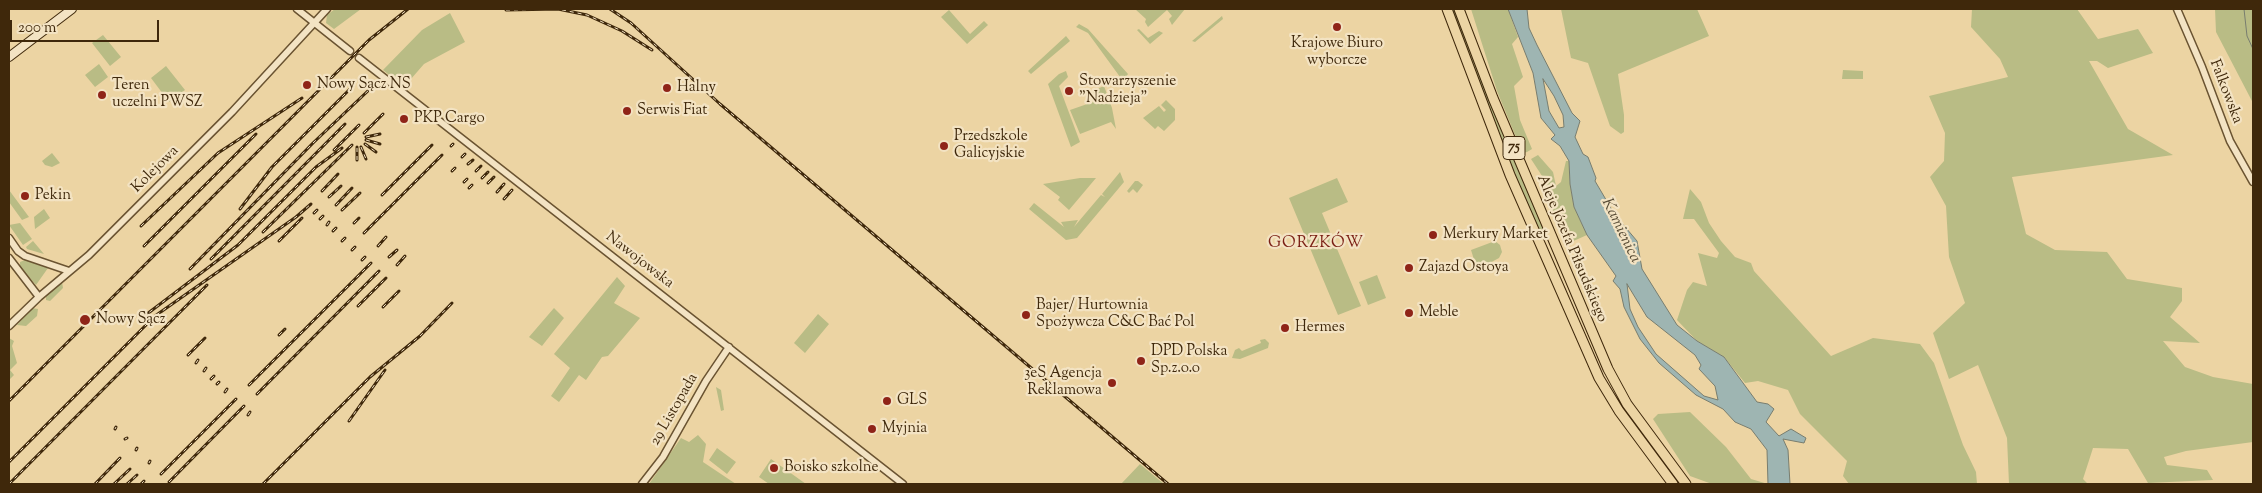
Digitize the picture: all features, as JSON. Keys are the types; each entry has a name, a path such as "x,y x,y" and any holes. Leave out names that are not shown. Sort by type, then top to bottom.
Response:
{"main road":[{"path":"9,57 72,9"},
{"name":"Aleje Józefa Piłsudskiego","path":"1447,9 1510,175 1608,394 1673,484"},
{"name":"Aleje Józefa Piłsudskiego","path":"1459,9 1496,106 1608,369 1627,404 1686,484"},
{"path":"1576,326 1587,322"},
{"path":"1659,466 1667,459"}],"street":[{"path":"297,9 350,51"},
{"name":"Kolejowa","path":"9,326 39,297 89,255 232,112 327,9"},
{"name":"Falkowska","path":"2177,9 2202,66 2230,141 2253,182"},
{"name":"Nawojowska","path":"359,58 903,484"},
{"path":"9,238 18,251 25,256 70,271"},
{"path":"9,258 39,297"},
{"name":"29 Listopada","path":"642,484 667,450 706,381 729,347"}],"green space":[{"path":"335,9 361,9 334,29 326,23 327,15"},
{"path":"1135,9 1185,9 1172,25 1169,19 1172,16 1167,10 1148,27 1145,22 1146,19"},
{"path":"1451,9 1454,9 1463,29 1502,132 1544,229 1544,242 1510,166"},
{"path":"1471,9 1508,9 1518,37 1512,44 1523,77 1514,86 1520,120 1532,149 1527,152 1523,153 1497,91"},
{"path":"1561,9 1697,9 1709,36 1618,74 1624,115 1624,132 1621,134 1610,126 1588,63 1571,58"},
{"path":"1972,9 2077,9 2098,39 2138,29 2153,53 2108,68 2097,61 2089,61 2128,129 2173,155 2012,177 2026,234 2055,250 2107,252 2127,279 2182,288 2182,301 2170,317 2200,343 2163,341 2185,367 2213,377 2253,384 2253,442 2186,451 2164,457 2167,465 2207,470 2213,480 2148,483 2128,449 2093,448 2083,479 2088,484 2009,484 2007,438 1978,365 1949,379 1933,333 1965,303 1949,257 1946,206 1930,177 1944,161 1945,133 1929,96 2008,77 2000,59 1971,27"},
{"path":"2215,9 2253,9 2253,103 2216,32"},
{"path":"949,10 970,34 984,21 988,25 967,44 941,17"},
{"path":"450,13 465,42 424,64 404,87 383,70 422,30"},
{"path":"1222,16 1223,19 1195,42 1192,41"},
{"path":"1079,24 1088,29 1128,74 1123,81 1088,33 1076,27"},
{"path":"1139,29 1148,38 1159,31 1163,33 1150,44 1137,30"},
{"path":"103,35 121,57 110,66 92,43"},
{"path":"1066,36 1070,41 1031,74 1028,71"},
{"path":"99,64 108,77 95,87 85,75"},
{"path":"166,66 185,90 169,102 151,78"},
{"path":"1843,70 1863,71 1863,79 1842,79"},
{"path":"1066,71 1068,77 1059,86 1080,142 1071,147 1048,84 1059,74"},
{"path":"1104,86 1112,108 1116,129 1111,122 1080,134 1070,110 1093,102 1090,92"},
{"path":"1166,100 1175,109 1175,120 1164,131 1158,126 1155,129 1143,118 1159,106 1164,112 1166,110 1161,105"},
{"path":"52,153 60,163 52,167 45,165 42,161"},
{"path":"1538,155 1553,172 1556,186 1561,182 1566,161 1569,161 1574,207 1587,235 1569,243 1542,190 1544,179 1531,159"},
{"path":"1120,172 1124,182 1077,238 1066,240 1029,209 1034,203 1064,227 1061,222 1078,220 1074,227 1101,195 1105,197 1102,194"},
{"path":"1080,178 1096,178 1069,210 1058,200 1060,197 1043,184"},
{"path":"1337,178 1348,202 1322,213 1361,306 1338,315 1289,198"},
{"path":"1135,181 1143,185 1137,193 1133,189 1129,193 1127,191"},
{"path":"1690,189 1701,202 1709,223 1721,241 1735,257 1751,263 1754,271 1831,356 1873,338 1920,344 1934,363 1963,445 1976,472 1977,484 1849,484 1843,476 1847,461 1800,414 1788,390 1758,381 1745,383 1724,357 1697,341 1677,320 1687,290 1693,282 1707,286 1698,253 1717,258 1719,253 1694,219 1683,219"},
{"path":"9,190 29,217 22,220 9,202"},
{"path":"44,209 50,218 35,229 34,217"},
{"path":"20,223 32,239 23,245 9,225"},
{"path":"33,241 44,254 27,249 26,247"},
{"path":"1495,241 1500,245 1502,252 1499,258 1482,267 1476,266 1471,250"},
{"path":"25,260 48,268 36,285 20,267 20,262"},
{"path":"78,268 62,282 63,288 50,301 46,300 46,295"},
{"path":"1377,275 1386,298 1368,305 1359,282"},
{"path":"617,277 625,286 614,303 640,318 608,356 602,357 586,380 579,375 559,402 551,396 570,368 554,354"},
{"path":"32,308 38,309 37,316 26,326 17,325"},
{"path":"554,308 564,318 542,346 529,337"},
{"path":"818,314 829,324 805,353 794,343"},
{"path":"9,338 14,341 12,346 17,363 10,370 14,375 9,380"},
{"path":"1265,339 1269,343 1268,348 1240,359 1232,358 1235,350 1239,348 1242,351 1261,343 1260,340"},
{"path":"716,387 721,390 724,410 721,411"},
{"path":"1690,412 1726,447 1751,479 1768,484 1712,484 1690,476 1653,419 1658,414"},
{"path":"698,435 706,444 703,462 736,484 649,484 681,438 689,442"},
{"path":"717,448 736,462 727,474 709,460"},
{"name":"Boisko szkolne","path":"771,459 806,484 769,484 759,477"},
{"path":"1140,464 1164,484 1121,484"}],"water":[{"name":"Kamienica","path":"1508,9 1527,9 1529,28 1537,45 1572,113 1580,121 1575,137 1583,154 1588,157 1596,178 1595,181 1615,215 1637,241 1642,269 1677,325 1697,341 1724,357 1757,402 1768,404 1774,409 1766,422 1779,436 1791,429 1806,438 1804,443 1783,439 1788,450 1790,484 1768,484 1767,450 1751,429 1735,422 1723,409 1696,395 1659,363 1640,339 1624,307 1620,289 1613,281 1616,276 1587,235 1574,207 1569,161 1560,146 1551,139 1555,135 1541,118 1533,73","holes":["1543,79 1563,115 1564,127 1559,128 1549,111","1627,284 1647,317 1695,355 1701,365 1699,369 1715,386 1718,400 1704,396 1656,354 1638,327 1630,309"]}],"waterway":[{"path":"2244,9 2247,36 2253,49"}],"railway":[{"path":"9,401 369,40 408,9"},
{"path":"506,10 558,9 587,15 622,31 652,50"},
{"path":"610,9 631,23 720,104 1168,484"},
{"path":"240,209 272,167 353,86"},
{"path":"190,269 313,143 371,88"},
{"path":"141,226 218,153 302,98"},
{"path":"364,133 383,114"},
{"path":"211,259 345,124"},
{"path":"334,150 359,125"},
{"path":"144,246 256,134"},
{"path":"366,137 380,134"},
{"path":"366,140 380,144"},
{"path":"365,144 376,152"},
{"path":"263,232 352,145"},
{"path":"382,195 432,145"},
{"path":"357,147 357,160"},
{"path":"361,147 366,159"},
{"path":"143,317 238,245 316,167 342,148"},
{"path":"462,157 465,154"},
{"path":"364,233 442,155"},
{"path":"468,164 473,160"},
{"path":"476,171 481,166"},
{"path":"452,171 455,168"},
{"path":"482,178 488,172"},
{"path":"322,191 338,174"},
{"path":"488,183 494,177"},
{"path":"464,182 467,179"},
{"path":"497,192 504,184"},
{"path":"469,188 472,185"},
{"path":"329,197 341,186"},
{"path":"336,205 352,188"},
{"path":"504,199 512,190"},
{"path":"342,210 360,193"},
{"path":"9,462 155,316 296,217 311,204"},
{"path":"314,213 317,210"},
{"path":"320,219 323,216"},
{"path":"279,241 302,218"},
{"path":"354,223 359,218"},
{"path":"333,231 336,228"},
{"path":"378,246 386,237"},
{"path":"342,241 345,238"},
{"path":"352,250 355,247"},
{"path":"389,257 397,250"},
{"path":"397,265 405,256"},
{"path":"362,260 365,257"},
{"path":"249,385 371,263"},
{"path":"257,394 379,271"},
{"path":"358,306 386,278"},
{"path":"9,484 207,285"},
{"path":"383,307 399,291"},
{"path":"263,484 370,377 420,336 452,303"},
{"path":"279,335 285,329"},
{"path":"188,355 205,338"},
{"path":"349,421 385,370"},
{"path":"211,379 214,376"},
{"path":"161,474 236,399"},
{"path":"169,482 244,406"},
{"path":"95,484 120,458"},
{"path":"114,484 130,469"},
{"path":"127,484 137,475"},
{"path":"141,484 144,481"}],"place":[{"name":"Krajowe Biuro wyborcze","path":"1337,27"},
{"name":"Nowy Sącz NS","path":"307,85"},
{"name":"Halny","path":"667,88"},
{"name":"Stowarzyszenie \"Nadzieja\"","path":"1069,91"},
{"name":"Teren uczelni PWSZ","path":"102,95"},
{"name":"Serwis Fiat","path":"627,111"},
{"name":"PKP Cargo","path":"404,119"},
{"name":"Przedszkole Galicyjskie","path":"944,146"},
{"name":"Pekin","path":"25,196"},
{"name":"Merkury Market","path":"1433,235"},
{"name":"Zajazd Ostoya","path":"1409,268"},
{"name":"Meble","path":"1409,313"},
{"name":"Bajer/ Hurtownia Spożywcza C&C Bać Pol","path":"1026,315"},
{"name":"Nowy Sącz","path":"85,320"},
{"name":"Hermes","path":"1285,328"},
{"name":"DPD Polska Sp.z.o.o","path":"1141,361"},
{"name":"3eS Agencja Reklamowa","path":"1112,383"},
{"name":"GLS","path":"887,401"},
{"name":"Myjnia","path":"872,429"},
{"name":"Boisko szkolne","path":"774,468"}],"district":[{"name":"GORZKÓW","path":"1316,244"}]}
